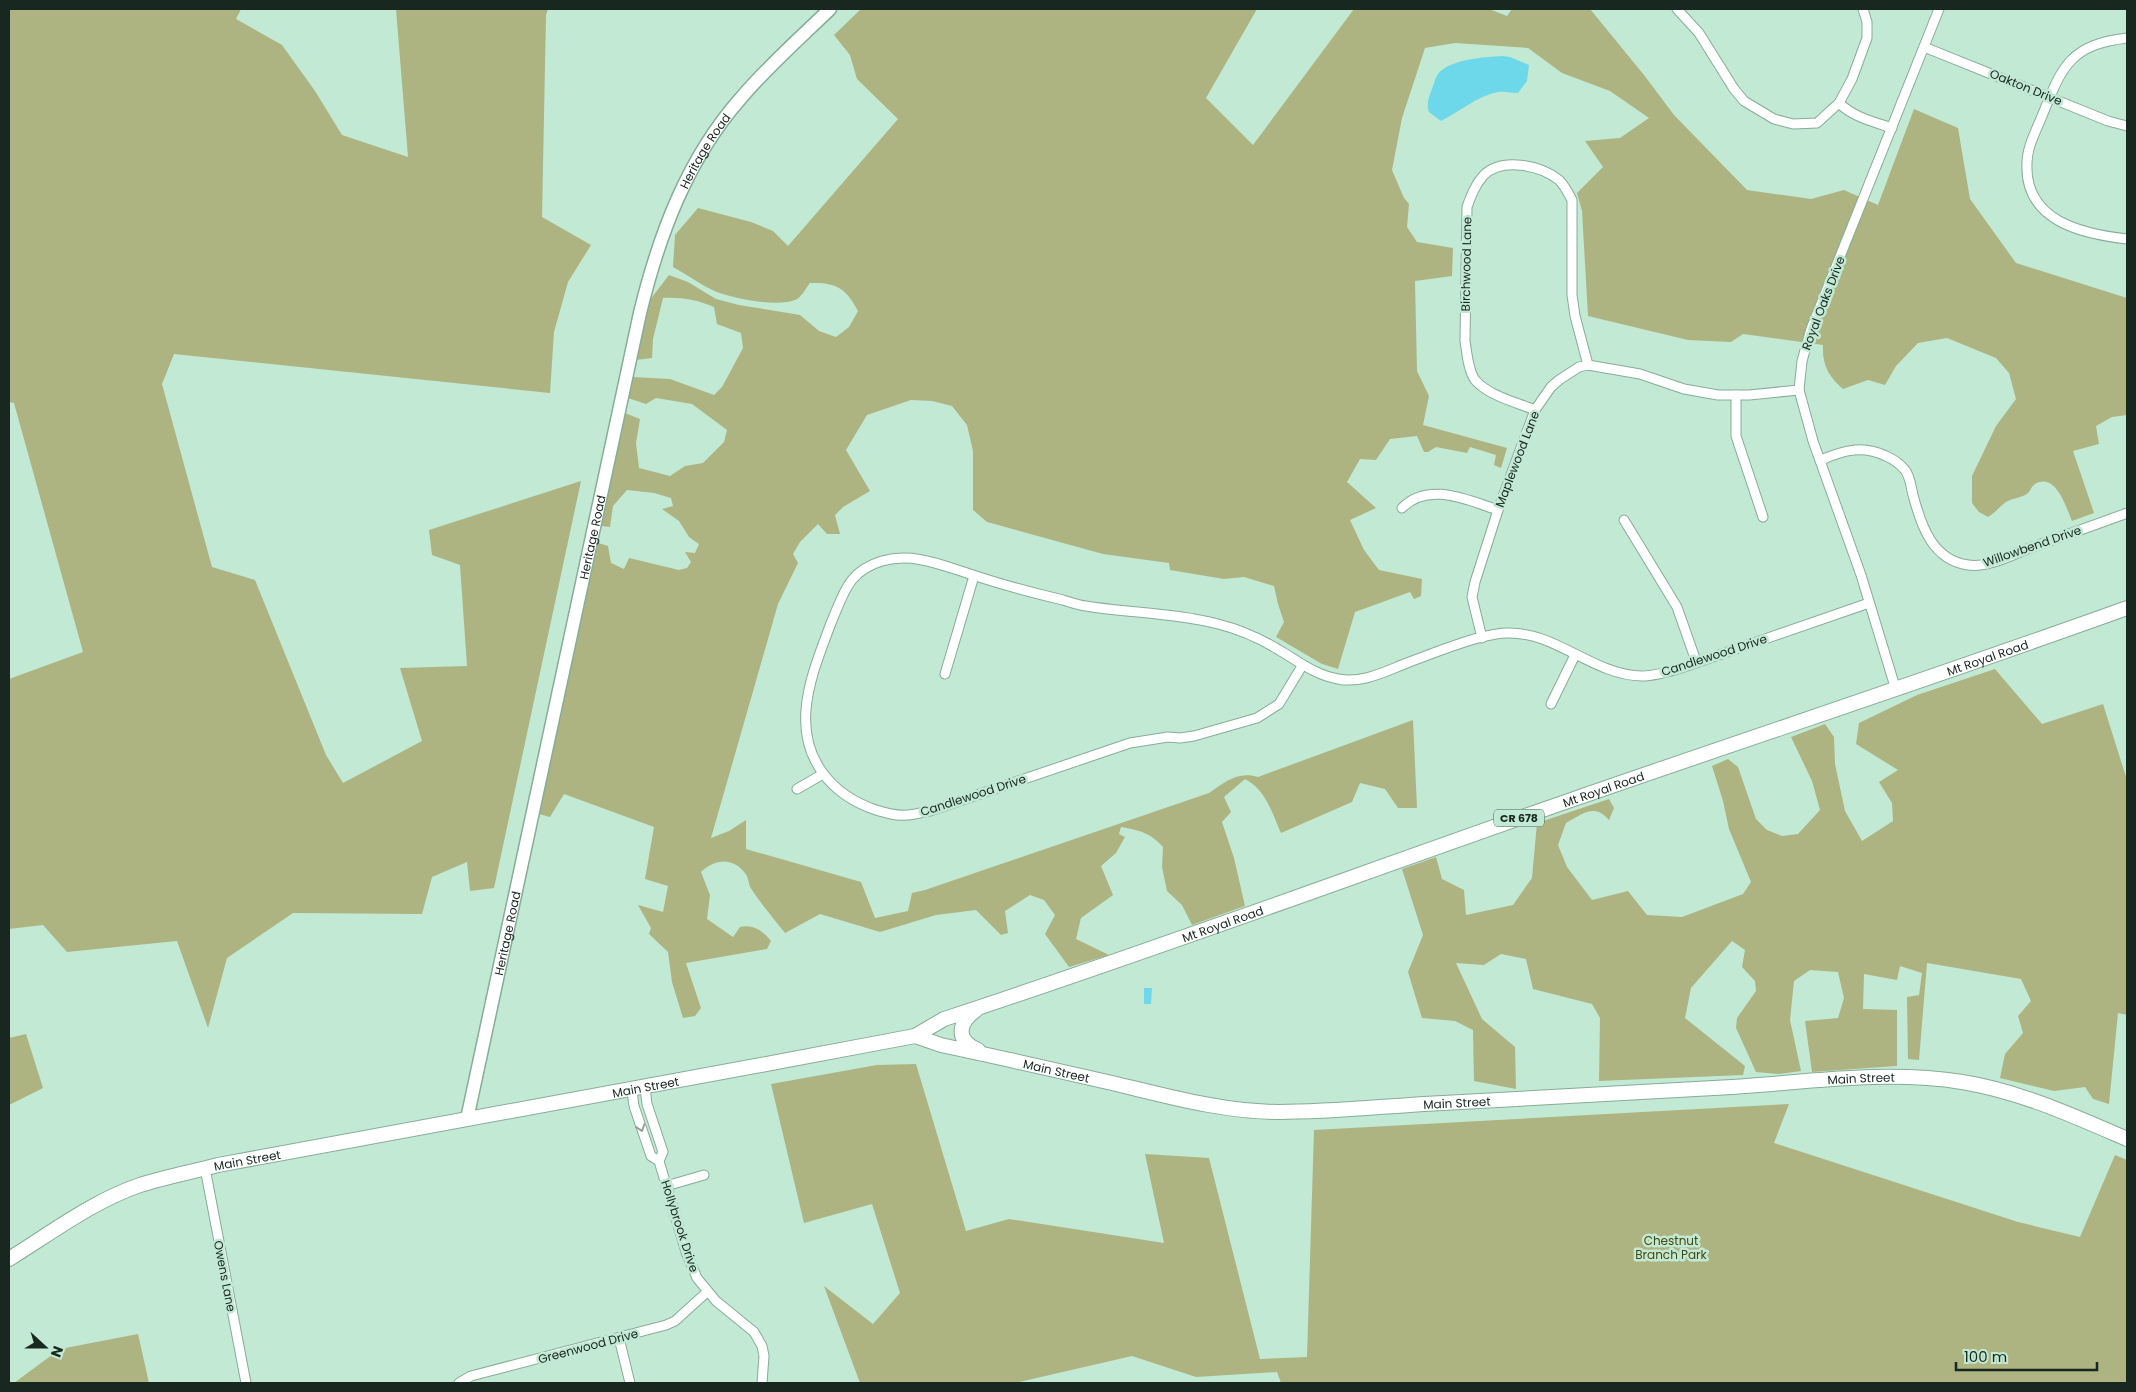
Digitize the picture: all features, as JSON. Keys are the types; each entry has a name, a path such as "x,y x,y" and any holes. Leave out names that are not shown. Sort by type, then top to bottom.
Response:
{"main road":[{"name":"Mt Royal Road","path":"915,1036 938,1022 984,1005 1158,946 1575,799 1896,690 2127,608"},
{"path":"984,1005 966,1018 961,1034 973,1048 999,1058"},
{"name":"Main Street","path":"9,1259 78,1216 121,1193 156,1180 205,1168 915,1036 941,1045 1222,1107 1277,1112 1511,1100 1817,1080 1931,1078 1964,1082 2008,1092 2046,1105 2127,1139"}],"street":[{"name":"Heritage Road","path":"467,1119 638,323 660,242 692,170 730,111 769,68 830,9"},
{"path":"1677,9 1699,33 1734,89 1744,101 1774,119 1793,124 1817,123 1839,103 1852,79 1867,38 1868,22 1863,9"},
{"name":"Royal Oaks Drive","path":"1896,690 1861,575 1808,424 1799,390 1802,361 1811,329 1939,9"},
{"path":"2127,38 2093,45 2067,62 2050,96 2030,145 2027,162 2027,178 2033,194 2042,209 2056,220 2065,225 2110,237 2127,239"},
{"name":"Oakton Drive","path":"1924,47 2050,96 2108,121 2127,126"},
{"path":"1839,103 1846,110 1866,120 1892,128"},
{"name":"Birchwood Lane","path":"1535,410 1486,389 1474,379 1467,357 1465,341 1467,207 1472,192 1484,175 1497,168 1513,164 1542,172 1558,180 1572,200 1572,294 1575,316 1588,365"},
{"path":"1588,365 1640,374 1704,393 1736,395 1799,390"},
{"name":"Maplewood Lane","path":"1482,638 1472,597 1475,582 1498,510 1535,410 1551,387 1559,380 1579,367 1588,365"},
{"path":"1736,395 1736,436 1763,517"},
{"name":"Willowbend Drive","path":"1821,460 1837,453 1861,449 1880,453 1894,460 1905,470 1920,521 1928,537 1937,550 1965,565 1974,566 2002,558 2127,513"},
{"path":"1402,508 1409,500 1421,495 1434,493 1461,498 1498,510"},
{"path":"1624,520 1677,608 1696,661"},
{"name":"Candlewood Drive","path":"1302,666 1279,704 1257,718 1226,729 1194,736 1168,737 1130,743 930,811 905,815 887,813 868,807 834,787 823,774 812,753 806,729 806,709 812,678 826,637 850,582 861,569 902,557 924,559 1028,593 1084,606 1218,624 1278,649 1302,666 1337,679 1354,680 1374,676 1428,655 1501,634 1529,634 1550,641 1575,655 1609,669 1643,676 1670,671 1869,603"},
{"path":"945,674 974,576"},
{"path":"1551,704 1575,655"},
{"path":"797,789 823,774"},
{"name":"Hollybrook Drive","path":"638,1089 634,1106 651,1156 659,1161"},
{"name":"Hollybrook Drive","path":"638,1089 647,1104 663,1152 659,1161 691,1266 707,1292 747,1326 759,1339 764,1356 762,1383"},
{"name":"Owens Lane","path":"205,1168 246,1383"},
{"path":"666,1186 704,1175"},
{"name":"Greenwood Drive","path":"459,1383 471,1376 620,1338 675,1321 707,1292"},
{"path":"620,1338 630,1383"}],"green space":[{"path":"9,9 241,9 236,19 282,45 315,91 342,135 408,157 396,9 548,9 546,15 542,217 591,245 568,282 554,332 550,393 174,354 162,384 212,567 255,580 326,755 343,783 422,741 400,668 467,666 460,565 432,555 429,530 581,481 494,888 470,891 467,862 432,877 422,914 293,913 227,958 208,1028 177,941 67,952 43,925 9,929 9,679 83,652 14,403 9,402"},
{"path":"861,9 1257,9 1206,98 1253,145 1354,9 1489,9 1507,16 1512,9 1590,9 1674,115 1747,190 1811,199 1844,190 1878,205 1914,109 1958,128 1970,199 2016,263 2127,298 2127,415 2112,417 2096,426 2099,444 2073,451 2094,513 2072,521 2059,493 2049,483 2042,482 2035,484 2026,495 2006,502 1988,517 1979,512 1972,503 1972,476 1996,426 2016,399 2009,373 1996,358 1947,338 1918,343 1896,366 1885,385 1868,380 1843,389 1827,370 1823,345 1743,334 1731,342 1688,340 1588,316 1582,211 1577,193 1603,167 1585,141 1620,138 1649,118 1610,91 1562,73 1528,48 1455,43 1425,48 1402,118 1392,170 1404,198 1409,204 1407,227 1417,242 1453,248 1452,276 1415,281 1417,371 1429,396 1423,425 1507,448 1501,468 1494,465 1496,455 1470,447 1467,453 1436,447 1428,452 1424,452 1417,436 1390,439 1376,460 1360,459 1347,482 1376,508 1350,520 1364,550 1379,570 1422,579 1421,596 1414,599 1410,592 1355,612 1338,669 1322,664 1276,637 1284,622 1274,586 1244,577 1224,579 1170,570 1169,563 1103,554 987,522 973,510 973,451 967,425 952,406 932,401 911,400 867,415 846,450 870,491 843,507 835,515 840,534 827,534 818,524 800,542 793,554 798,563 778,604 711,838 729,831 746,820 746,849 861,882 875,918 908,911 912,893 1209,793 1232,779 1244,775 1258,777 1413,720 1417,808 1398,808 1385,789 1360,783 1352,802 1281,833 1263,796 1258,789 1245,779 1224,797 1231,812 1222,822 1234,858 1245,906 1192,925 1182,905 1167,891 1162,867 1163,847 1154,838 1144,833 1121,827 1119,834 1125,837 1116,853 1101,866 1113,895 1081,918 1076,939 1109,955 1069,967 1045,934 1055,915 1044,900 1030,895 1005,911 1008,933 1001,935 976,910 936,915 880,932 820,914 785,933 752,890 745,873 735,864 718,862 701,872 710,895 707,919 733,937 740,927 745,926 761,931 771,941 767,949 686,963 701,1008 695,1016 683,1018 672,982 668,952 649,934 651,928 638,905 663,912 668,886 645,879 654,827 564,794 550,817 539,814 598,543 608,546 611,563 624,569 629,558 679,570 687,568 691,562 685,552 695,553 699,544 689,537 679,521 662,509 673,506 671,498 654,493 627,490 613,506 610,527 601,526 625,413 640,419 636,443 639,468 670,476 685,466 703,463 724,442 727,430 692,404 656,398 646,404 628,398 633,377 670,379 714,395 722,387 743,348 741,333 717,324 714,307 702,302 663,298 653,339 652,358 636,360 649,301 669,275 688,282 716,299 739,305 800,315 819,331 836,337 849,327 858,311 849,297 833,285 810,283 799,297 788,302 756,301 717,292 673,267 675,235 698,208 751,222 773,231 788,246 898,119 857,79 850,55 834,35"},
{"path":"1995,669 2042,724 2103,704 2127,780 2127,1015 2118,1013 2109,1104 2093,1099 2085,1087 2054,1091 2000,1078 2005,1054 2023,1033 2018,1016 2031,1001 2021,979 1927,963 1919,1060 1908,1059 1907,997 1919,995 1922,973 1900,966 1897,980 1864,974 1863,1009 1897,1010 1897,1066 1812,1072 1805,1021 1838,1018 1844,998 1838,972 1810,970 1794,981 1790,1020 1801,1071 1779,1074 1756,1072 1736,1028 1737,1018 1756,991 1755,981 1742,967 1745,950 1732,941 1691,988 1685,1018 1745,1066 1743,1075 1599,1081 1600,1018 1592,1004 1533,989 1526,959 1501,954 1484,965 1456,963 1482,1019 1515,1047 1516,1089 1474,1081 1473,1030 1455,1021 1422,1018 1408,972 1423,935 1402,869 1436,857 1442,879 1464,890 1466,915 1513,905 1532,878 1537,823 1609,799 1614,808 1609,820 1604,815 1593,811 1566,823 1558,845 1567,867 1592,900 1628,891 1647,915 1682,917 1743,894 1751,882 1729,829 1723,801 1712,766 1728,759 1738,767 1756,819 1767,830 1782,836 1798,834 1820,810 1812,781 1791,737 1825,724 1834,737 1835,764 1845,811 1862,841 1893,821 1892,803 1879,782 1898,770 1856,744 1859,723 1917,695"},
{"path":"26,1034 43,1088 9,1105 9,1038"},
{"name":"Chestnut Branch Park","path":"916,1064 966,1231 1009,1219 1164,1243 1145,1154 1209,1158 1260,1359 1307,1357 1314,1130 1789,1104 1774,1143 2018,1222 2080,1237 2115,1155 2127,1160 2127,1383 1281,1383 1277,1372 1196,1377 1132,1356 1015,1383 860,1383 824,1286 873,1324 900,1293 872,1204 804,1223 771,1084 877,1065"},
{"path":"138,1334 149,1383 14,1383 60,1349"}],"water":[{"path":"1502,56 1510,57 1529,65 1527,81 1518,93 1501,92 1490,94 1441,121 1429,112 1428,103 1430,95 1438,74 1443,69 1468,60"},
{"path":"1144,988 1152,988 1151,1004 1144,1004"}]}
